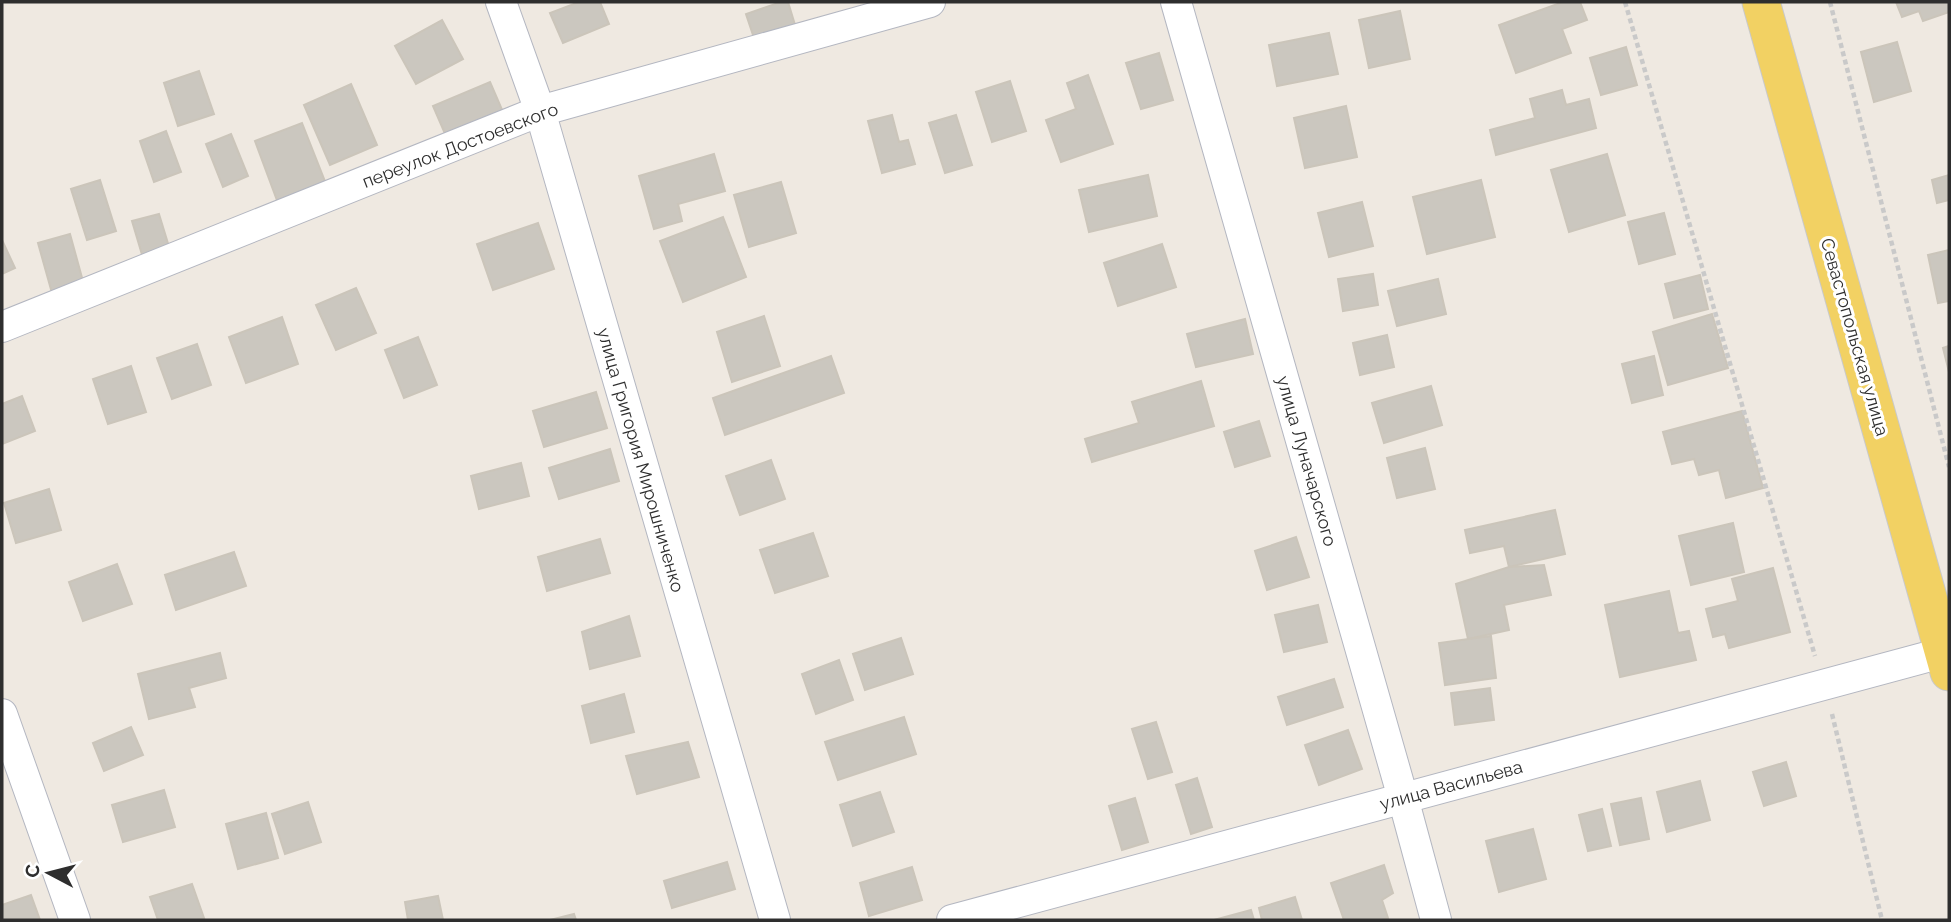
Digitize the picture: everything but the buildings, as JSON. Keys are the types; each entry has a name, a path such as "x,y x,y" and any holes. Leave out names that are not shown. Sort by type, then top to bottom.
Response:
{"main road":[{"name":"Севастопольская улица","path":"1761,2 1948,659"}],"street":[{"name":"улица Григория Мирошниченко","path":"501,2 540,111 775,920"},
{"name":"переулок Достоевского","path":"2,327 540,111 930,2"},
{"name":"улица Луначарского","path":"1176,2 1436,920"},
{"name":"улица Васильева","path":"952,920 1403,798 1948,659"},
{"path":"2,714 75,920"}],"path":[{"path":"1625,2 1815,656"},
{"path":"1830,2 1949,467"},
{"path":"1831,713 1882,920"}]}
